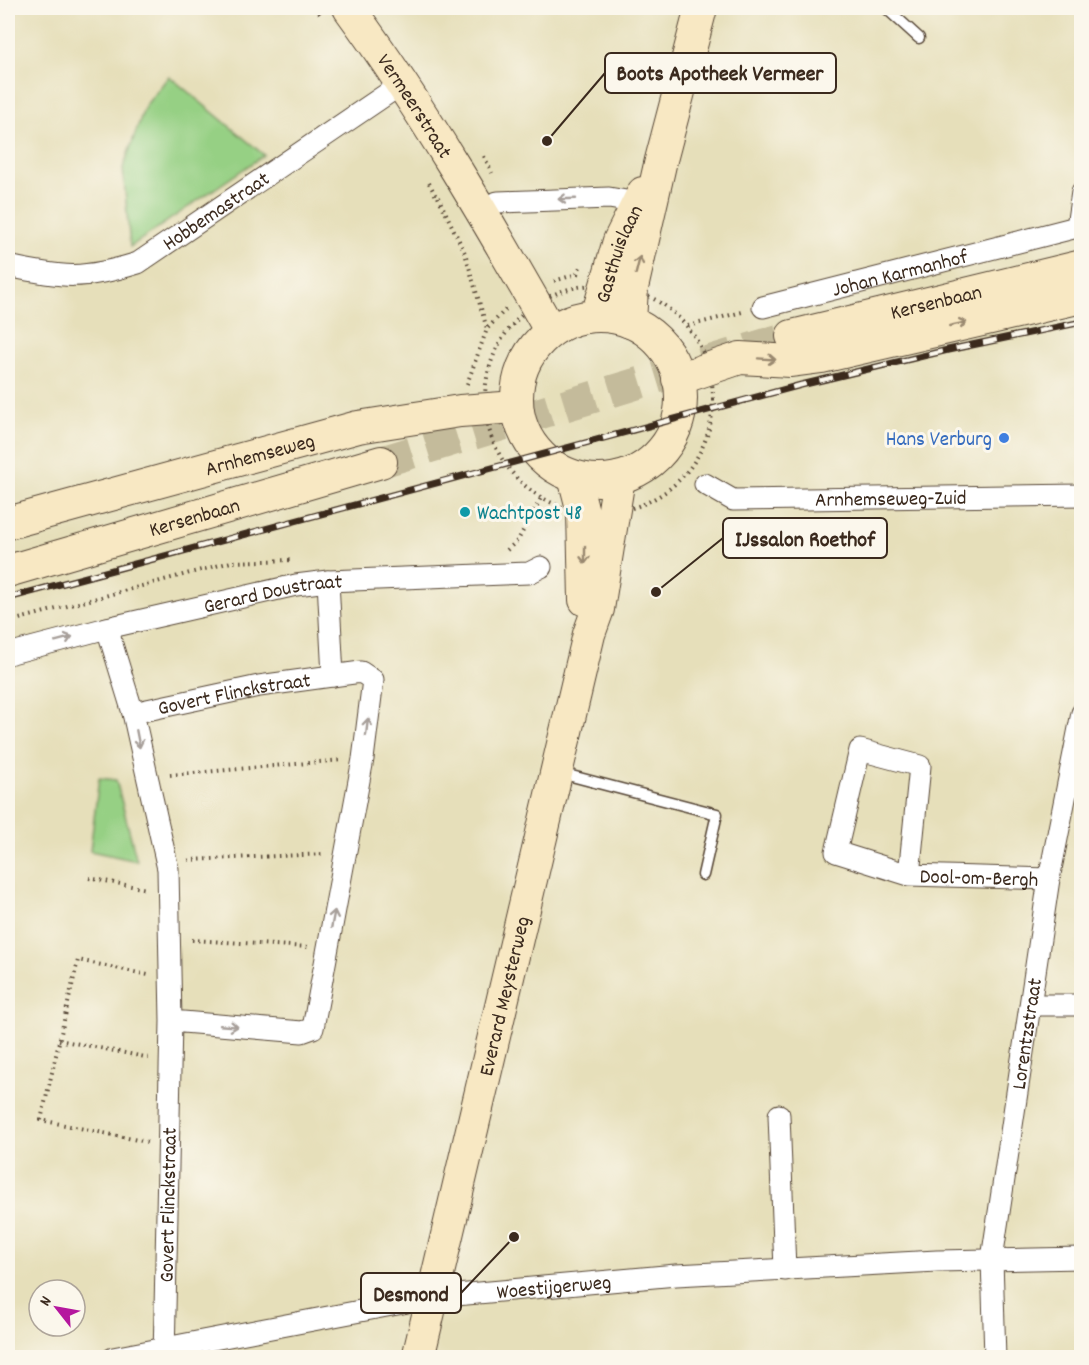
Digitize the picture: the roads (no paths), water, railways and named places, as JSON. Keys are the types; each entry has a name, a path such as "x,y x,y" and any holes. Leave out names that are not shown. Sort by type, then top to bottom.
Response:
{"main road":[{"name":"Vermeerstraat","path":"349,8 403,82 480,207 550,330"},
{"name":"Gasthuislaan","path":"597,316 620,286 661,160 701,8"},
{"name":"Kersenbaan","path":"792,336 1082,266"},
{"name":"Gasthuislaan","path":"620,286 630,322"},
{"path":"678,379 740,358 791,361 822,357 1082,297"},
{"path":"597,316 630,322 647,332 672,360 681,398 679,417 673,434 650,462 619,478 604,480 574,477 555,468 539,455 528,441 517,407 518,384 525,362 550,330 575,320 597,316"},
{"name":"Arnhemseweg","path":"8,523 358,427 454,412 517,407"},
{"name":"Kersenbaan","path":"8,571 381,462"},
{"name":"Everard Meysterweg","path":"574,477 598,512"},
{"name":"Everard Meysterweg","path":"418,1358 589,634 598,609 598,512 619,478"}],"street":[{"name":"Hobbemastraat","path":"8,266 57,277 100,275 138,263 403,82"},
{"name":"Johan Karmanhof","path":"763,307 1077,227 1082,192"},
{"path":"480,207 498,202 609,198 645,205"},
{"name":"Arnhemseweg-Zuid","path":"705,484 733,500 1082,495"},
{"name":"Gerard Doustraat","path":"8,654 107,628 296,585 328,581 529,573 541,567"},
{"name":"Govert Flinckstraat","path":"328,581 333,676"},
{"name":"Govert Flinckstraat","path":"107,628 133,713 168,869 171,1021 165,1353"},
{"name":"Govert Flinckstraat","path":"133,713 259,686 361,672 373,680 363,759 313,1028 302,1032 171,1021"},
{"name":"Lorentzstraat","path":"995,1358 992,1260 1049,879 1078,746 1082,713"},
{"name":"Dool-om-Bergh","path":"909,875 920,766 860,750 836,852 909,875 1049,879"},
{"path":"1031,1005 1082,1005"},
{"path":"779,1115 785,1270"},
{"name":"Woestijgerweg","path":"113,1358 165,1353 434,1297 676,1275 1082,1258"}],"lane":[{"path":"886,8 919,38"},
{"path":"556,772 717,814 703,875"}],"tunnel":[{"path":"381,462 792,336"}],"railway":[{"path":"8,598 801,385 948,350 1082,322"}],"place":[{"name":"Boots Apotheek Vermeer","path":"547,141"},
{"name":"Hans Verburg","path":"1004,438"},
{"name":"Wachtpost 48","path":"465,512"},
{"name":"IJssalon Roethof","path":"656,592"},
{"name":"Desmond","path":"514,1237"}]}
